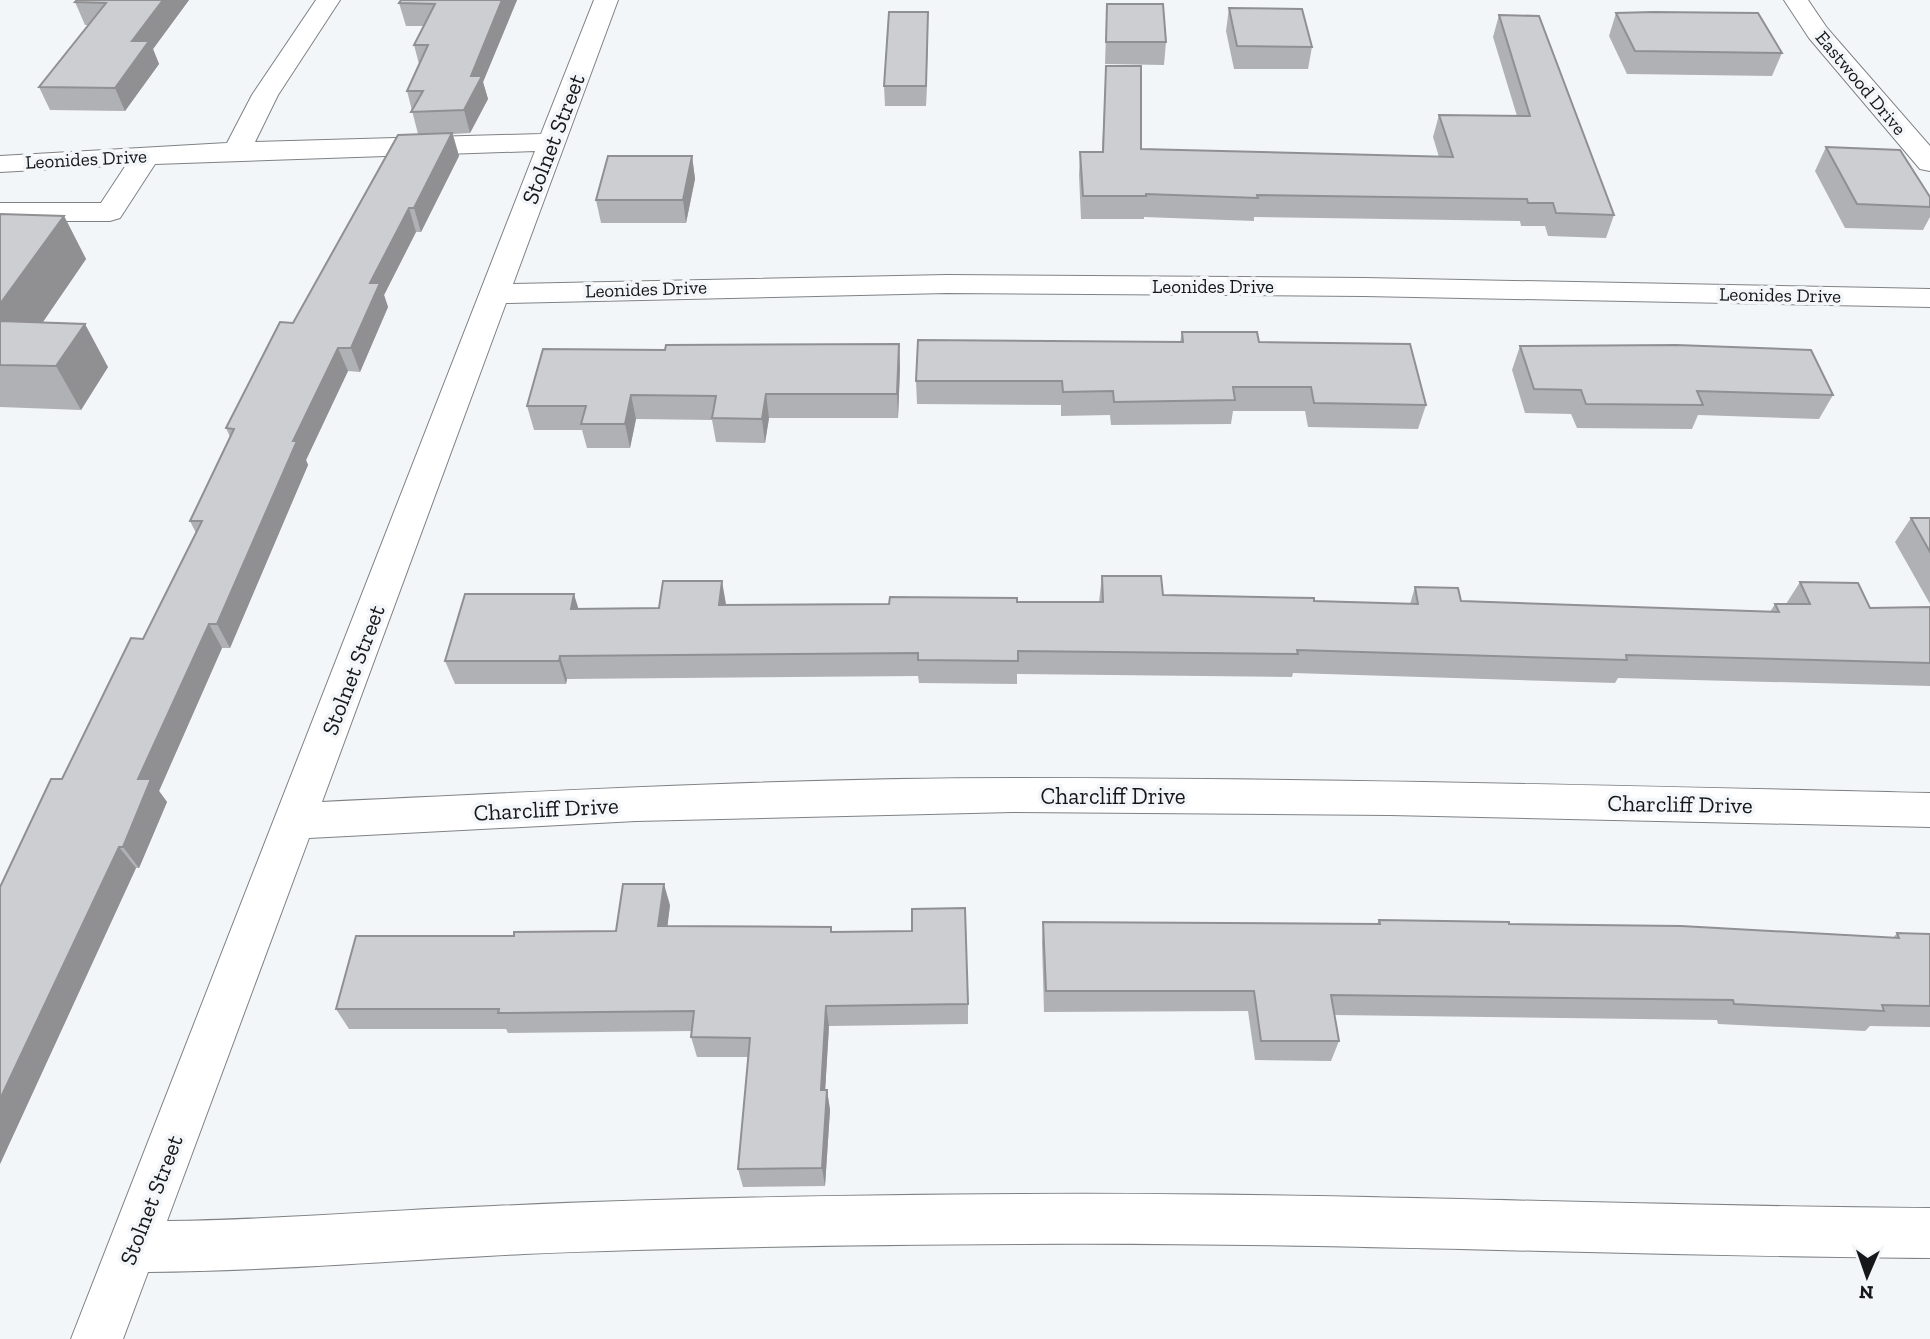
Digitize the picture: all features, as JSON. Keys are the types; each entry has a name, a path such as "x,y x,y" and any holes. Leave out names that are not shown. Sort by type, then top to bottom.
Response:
{"street":[{"path":"237,151 265,95 328,0"},
{"name":"Stolnet Street","path":"97,1339 606,0"},
{"name":"Eastwood Drive","path":"1796,0 1826,43 1930,163"},
{"name":"Leonides Drive","path":"0,164 237,151 551,142"},
{"path":"0,212 110,212 146,156"},
{"name":"Leonides Drive","path":"496,294 961,284 1378,287 1930,298"},
{"name":"Charcliff Drive","path":"296,821 636,804 1013,795 1390,797 1930,810"},
{"path":"132,1247 228,1246 627,1225 1028,1219 1367,1221 1774,1232 1930,1233"}],"building":[{"path":"163,0 132,41 149,41 115,88 39,87 106,3 75,2"},
{"path":"401,0 502,0 471,76 482,76 464,110 411,112 423,91 407,91 428,45 414,45 435,4 399,3"},
{"path":"1107,4 1163,4 1166,42 1106,42"},
{"path":"1229,8 1302,9 1312,47 1237,46"},
{"path":"889,12 928,12 926,86 884,86"},
{"path":"1616,13 1758,13 1782,53 1635,51"},
{"path":"1499,15 1539,16 1614,215 1556,213 1553,203 1528,203 1527,199 1257,195 1258,198 1146,194 1083,196 1080,152 1103,152 1106,66 1141,66 1141,149 1453,157 1439,115 1530,116"},
{"path":"452,133 414,208 409,208 370,283 380,283 351,348 338,348 293,441 297,441 217,624 209,624 138,779 151,779 123,847 119,847 0,1099 0,887 51,779 62,779 131,638 143,639 202,521 190,521 234,429 226,428 280,322 293,323 398,135"},
{"path":"1826,147 1900,150 1930,197 1930,207 1857,204"},
{"path":"608,156 692,156 683,200 596,200"},
{"path":"0,214 64,216 0,304"},
{"path":"0,321 85,324 56,366 0,365"},
{"path":"1182,332 1257,332 1259,342 1410,344 1426,405 1314,403 1311,387 1233,387 1235,400 1114,402 1113,391 1063,392 1062,381 916,381 918,340 1183,342"},
{"path":"899,344 897,394 766,394 762,419 712,418 716,396 631,395 625,424 581,424 586,406 527,406 543,349 665,350 666,345"},
{"path":"1676,345 1811,350 1833,395 1697,391 1703,405 1586,404 1581,390 1534,389 1520,346"},
{"path":"1911,518 1930,518 1930,552"},
{"path":"1102,576 1161,576 1163,595 1314,598 1314,601 1418,604 1415,587 1458,588 1461,601 1779,612 1775,604 1810,604 1800,582 1858,583 1870,608 1930,607 1930,663 1626,655 1627,660 1297,650 1298,654 1018,651 1018,661 918,660 918,653 560,656 559,661 445,661 465,594 574,594 571,609 659,608 663,581 722,581 719,605 889,604 890,597 1103,602"},
{"path":"623,884 664,884 658,926 831,927 831,932 912,931 912,909 965,908 968,1004 826,1006 821,1090 827,1090 822,1168 738,1169 750,1038 691,1037 694,1011 498,1013 499,1009 336,1009 356,936 514,936 514,932 616,931"},
{"path":"1379,920 1681,926 1899,938 1897,933 1930,934 1930,1006 1882,1005 1884,1011 1734,1004 1733,1000 1331,995 1339,1041 1261,1041 1254,991 1046,991 1043,922 1380,924"}]}
